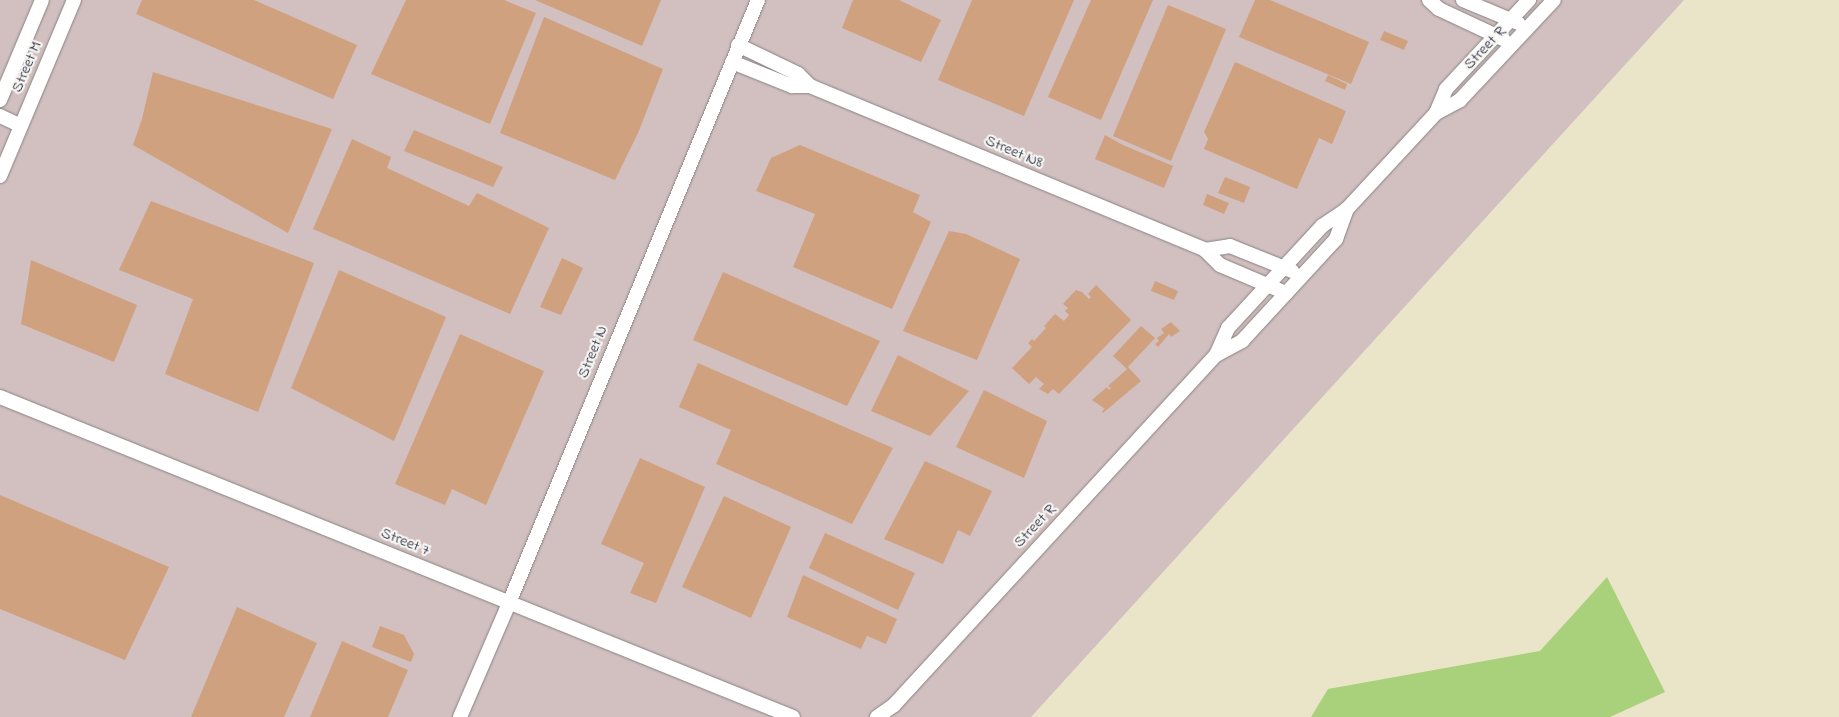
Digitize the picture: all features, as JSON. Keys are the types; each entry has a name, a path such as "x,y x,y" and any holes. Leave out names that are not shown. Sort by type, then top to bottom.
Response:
{"street":[{"name":"Street M","path":"0,100 42,0"},
{"name":"Street M","path":"0,176 74,0"},
{"name":"Street N","path":"460,717 758,0"},
{"path":"1429,0 1439,9 1514,44"},
{"path":"1463,0 1528,28"},
{"name":"Street R","path":"1436,113 1446,89 1529,0"},
{"name":"Street R","path":"877,717 894,705 1216,355 1228,328 1322,226 1348,209 1436,113 1460,100 1554,0"},
{"name":"Street N8","path":"738,45 798,74 810,86 1205,250 1220,265 1286,293"},
{"name":"Street N8","path":"732,62 792,86 810,86"},
{"path":"0,116 21,126"},
{"name":"Street R","path":"1216,355 1242,341 1336,239 1348,209"},
{"path":"1205,250 1230,246 1302,276"},
{"name":"Street 7","path":"1,396 793,717"}],"shaded area":[{"path":"0,0 1684,0 1031,717 0,717"}],"green space":[{"path":"1607,577 1665,692 1610,717 1311,717 1328,689 1540,651"}],"building":[{"path":"142,0 254,0 357,45 333,99 136,14"},
{"path":"406,0 504,0 536,13 490,124 371,74"},
{"path":"535,0 661,0 642,46"},
{"path":"853,0 899,0 941,20 921,62 842,28"},
{"path":"972,0 1074,0 1024,116 938,80"},
{"path":"1091,0 1153,0 1101,120 1048,97"},
{"path":"1255,0 1270,0 1369,42 1351,84 1239,37"},
{"path":"1168,5 1226,29 1171,161 1113,136"},
{"path":"544,17 663,69 638,133 615,180 500,133"},
{"path":"1384,31 1408,41 1404,50 1380,40"},
{"path":"1235,62 1346,111 1332,144 1319,138 1297,189 1204,149 1208,139 1204,132"},
{"path":"153,72 332,129 288,233 133,145 142,119"},
{"path":"1328,75 1347,84 1345,90 1325,81"},
{"path":"414,130 503,167 493,187 404,151"},
{"path":"1105,135 1123,145 1173,166 1164,188 1095,159"},
{"path":"352,139 391,157 387,168 469,206 477,193 549,228 510,314 313,229"},
{"path":"800,145 920,195 913,212 931,222 892,309 793,267 815,214 756,191 771,158"},
{"path":"1225,177 1250,187 1244,203 1218,193"},
{"path":"1207,194 1229,203 1224,214 1203,205"},
{"path":"151,201 314,263 258,412 165,374 193,299 119,270"},
{"path":"949,231 966,234 1020,259 977,360 903,331"},
{"path":"562,258 583,268 561,315 540,307"},
{"path":"31,260 137,305 114,362 21,324"},
{"path":"339,270 446,317 394,441 291,388"},
{"path":"723,272 880,341 847,406 693,340"},
{"path":"1155,281 1178,291 1174,300 1151,291"},
{"path":"1096,285 1131,320 1059,394 1053,389 1048,394 1039,389 1044,384 1036,377 1029,384 1012,368 1032,347 1028,343 1032,339 1034,341 1055,314 1064,321 1069,315 1065,311 1068,308 1063,304 1076,290 1082,292 1089,299 1091,297 1088,294"},
{"path":"1171,322 1180,331 1171,337 1169,334 1158,347 1155,344 1159,341 1157,338 1164,333 1161,329"},
{"path":"1141,326 1155,338 1128,367 1141,381 1103,413 1102,411 1105,409 1092,400 1107,387 1109,390 1111,388 1108,386 1127,369 1113,356"},
{"path":"460,334 544,371 486,505 452,489 445,505 395,484"},
{"path":"898,355 969,391 930,436 871,411"},
{"path":"698,363 893,448 852,524 716,464 731,430 679,407"},
{"path":"984,390 1047,421 1024,478 956,447"},
{"path":"640,458 705,487 656,603 630,593 644,563 601,544"},
{"path":"925,461 992,491 970,536 958,530 943,564 884,539"},
{"path":"0,495 169,567 125,660 0,609"},
{"path":"724,496 791,527 751,618 682,587"},
{"path":"825,533 915,573 898,610 809,568"},
{"path":"803,575 897,619 886,644 867,636 861,649 787,617"},
{"path":"237,607 317,643 284,717 191,717"},
{"path":"380,626 404,635 414,654 411,662 372,647"},
{"path":"342,641 408,670 388,717 310,717"}]}
